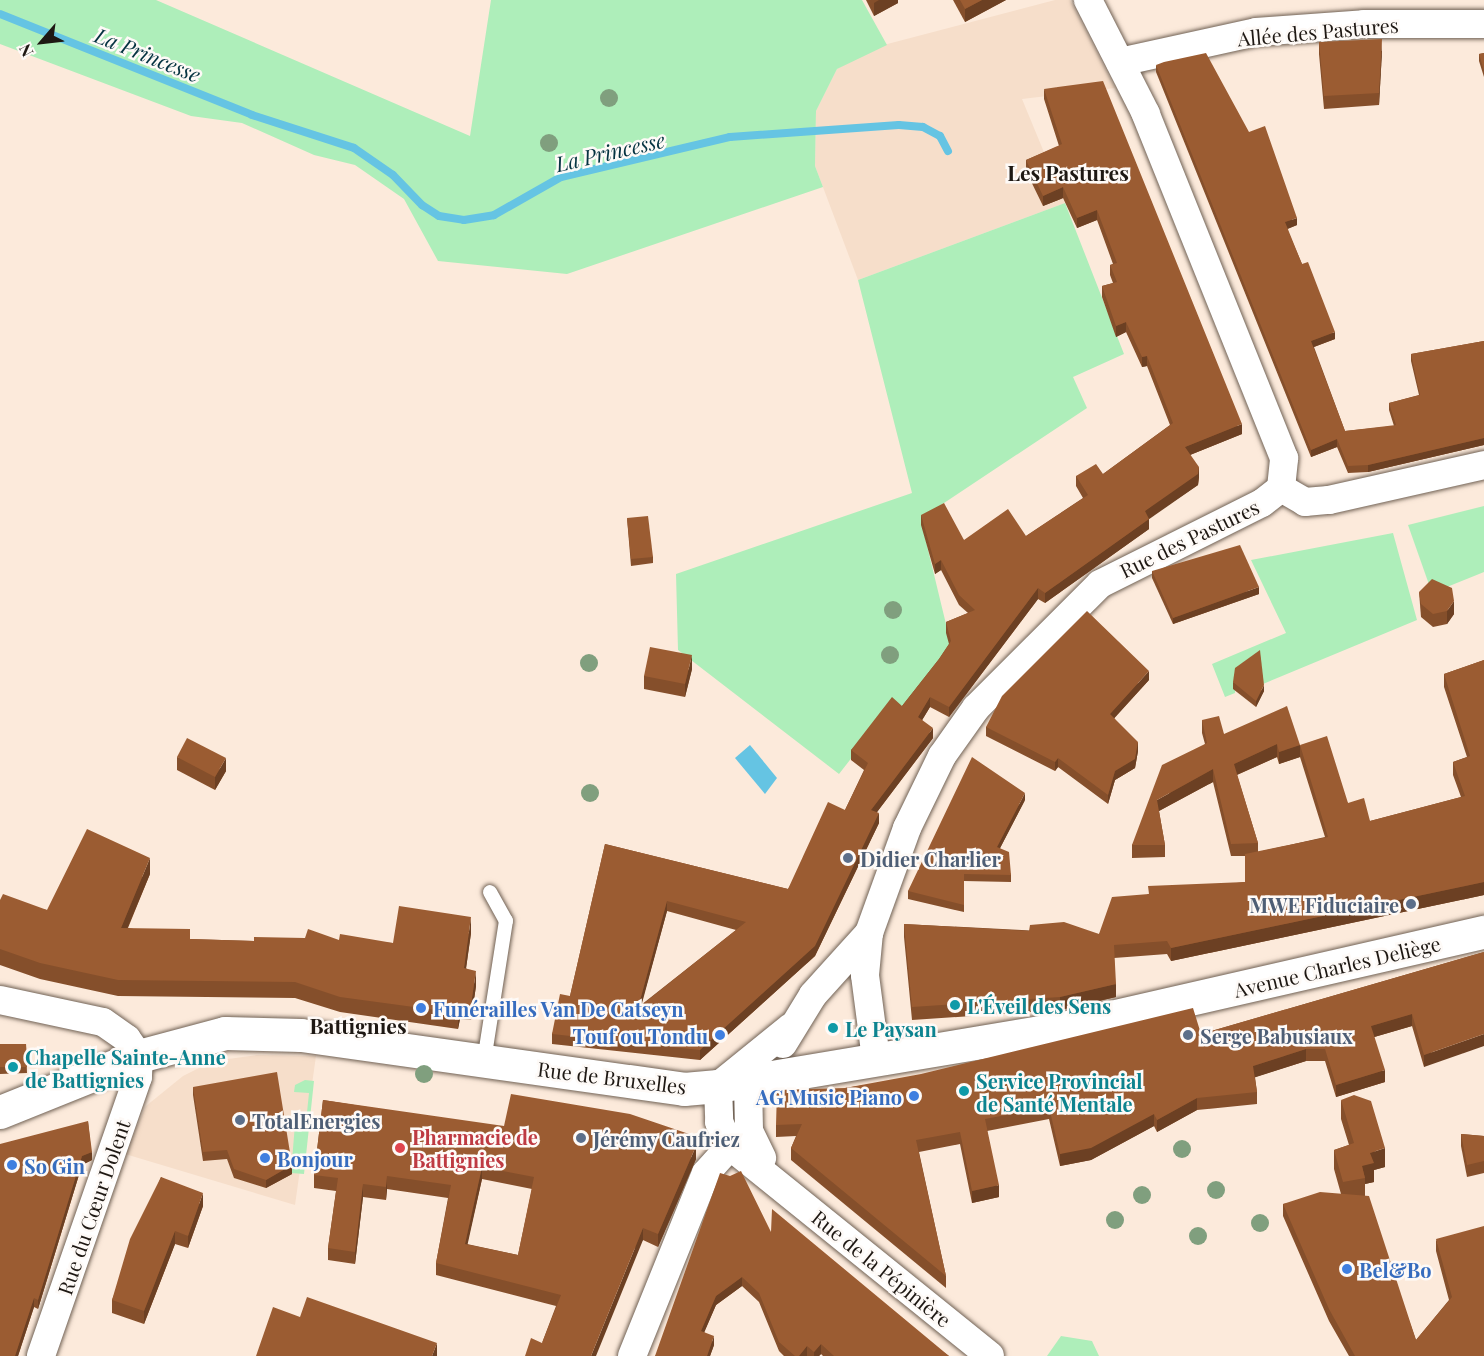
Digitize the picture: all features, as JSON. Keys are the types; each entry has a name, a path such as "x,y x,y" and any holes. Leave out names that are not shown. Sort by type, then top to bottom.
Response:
{"main road":[{"name":"Avenue Charles Deliège","path":"1190,1000 1484,932"},
{"name":"Rue de Bruxelles","path":"0,1112 139,1056 225,1033 301,1035 684,1089 747,1082 1059,1029 1190,1000"}],"street":[{"name":"Rue des Pastures","path":"876,1059 864,975 869,933 901,841 942,756 996,685 1100,584 1262,503 1281,488 1284,458 1120,62 1088,0"},
{"name":"Allée des Pastures","path":"1120,62 1256,32 1364,24 1484,24"},
{"path":"1281,488 1305,502 1329,500 1484,465"},
{"name":"Rue des Pastures","path":"747,1082 869,933"},
{"path":"0,1000 103,1022 127,1039 139,1056"},
{"name":"Rue des Pastures","path":"747,1082 791,1027"},
{"name":"Rue du Cœur Dolent","path":"41,1356 138,1077 139,1056"},
{"path":"632,1356 706,1173 742,1144 719,1122 747,1082"},
{"name":"Rue de la Pépinière","path":"742,1144 775,1180 990,1356"}],"lane":[{"path":"484,1061 506,921 490,892"}],"shaded area":[{"path":"1055,0 1070,0 1115,88 1022,99 1065,203 858,280 815,166 816,111 837,69 876,47"},
{"path":"257,1055 316,1056 295,1205 125,1154 146,1106 183,1076 213,1061"}],"green space":[{"path":"0,0 156,0 470,136 491,0 862,0 887,45 837,69 816,111 815,166 823,187 567,274 438,261 404,199 355,165 314,155 242,123 191,116 0,44"},
{"path":"1065,203 1124,354 1073,377 1087,408 941,505 922,525 953,653 904,714 892,706 839,774 678,650 676,574 912,493 858,280"},
{"path":"1484,506 1484,572 1432,593 1408,525"},
{"path":"1393,533 1417,620 1263,684 1235,675 1235,693 1225,697 1212,664 1286,633 1251,560"},
{"path":"305,1080 314,1081 304,1174 291,1173 295,1124 306,1122 309,1093 294,1092 295,1085"},
{"path":"1061,1336 1092,1341 1099,1356 1047,1356"}],"water":[{"path":"750,745 777,778 765,794 735,758"}],"building":[{"path":"960,0 982,0 965,9"},
{"path":"1382,39 1379,93 1324,96 1319,42"},
{"path":"1206,53 1249,132 1265,126 1297,218 1285,222 1302,264 1308,262 1335,332 1311,341 1345,431 1396,425 1389,403 1420,395 1411,354 1484,341 1484,438 1368,465 1348,466 1337,439 1311,450 1156,65"},
{"path":"1484,53 1484,71 1479,54"},
{"path":"1103,81 1242,424 1185,447 1199,467 1198,474 1145,511 1149,519 1045,593 1038,588 949,707 930,697 918,717 933,728 871,810 879,813 815,946 700,1050 552,1034 560,994 570,996 605,844 788,889 828,802 845,810 868,763 851,750 892,697 902,706 939,659 951,641 946,622 975,610 959,595 941,560 935,564 921,515 944,503 964,540 1008,509 1026,536 1088,495 1076,476 1096,464 1103,474 1173,423 1147,356 1142,357 1126,322 1116,326 1102,286 1117,282 1110,265 1117,263 1097,210 1077,218 1063,187 1043,196 1026,160 1062,144 1044,89","holes":["667,901 746,922 638,1008"]},
{"path":"648,516 653,557 631,559 627,518"},
{"path":"1240,545 1259,587 1173,618 1152,571"},
{"path":"1432,579 1452,588 1454,601 1447,611 1433,614 1421,604 1419,592"},
{"path":"1087,611 1149,671 1110,714 1138,742 1135,759 1115,771 1108,795 1058,758 1055,762 986,727 1002,696"},
{"path":"650,647 692,655 685,684 644,676"},
{"path":"1260,650 1264,685 1256,701 1233,682 1235,668"},
{"path":"1484,660 1484,882 1171,948 1167,941 1114,945 1116,984 1060,997 912,1007 904,924 1029,931 1030,925 1064,922 1099,934 1112,897 1149,894 1148,886 1245,882 1245,854 1328,837 1300,745 1327,736 1348,803 1364,798 1370,821 1465,796 1453,762 1470,756 1444,674"},
{"path":"1287,706 1300,745 1279,752 1277,744 1234,764 1258,843 1231,844 1213,769 1157,800 1165,845 1132,845 1162,765 1207,743 1202,720 1219,716 1224,734"},
{"path":"187,738 226,758 215,777 177,757"},
{"path":"972,757 1025,793 997,847 1009,852 1011,875 964,874 964,905 908,891"},
{"path":"87,829 150,858 121,928 190,929 190,939 254,941 254,937 305,938 308,929 339,940 340,934 393,943 399,906 471,917 464,968 476,971 471,1005 460,1003 458,1013 340,997 295,982 118,980 40,963 0,949 0,900 3,894 47,910"},
{"path":"1484,952 1484,1034 1424,1055 1412,1014 1371,1026 1385,1070 1336,1085 1325,1049 1306,1049 1253,1066 1257,1092 1197,1098 1157,1120 1154,1114 1091,1148 1060,1154 1049,1107 985,1119 999,1185 972,1191 960,1132 916,1140 946,1276 791,1148 802,1124 776,1125 777,1090 845,1088 921,1074 1193,1008 1201,1034"},
{"name":"Chapelle Sainte-Anne de Battignies","path":"0,1044 26,1044 27,1067 0,1067"},
{"name":"TotalEnergies","path":"277,1072 292,1165 266,1180 234,1169 227,1150 203,1152 193,1087"},
{"path":"511,1094 630,1114 689,1134 696,1146 658,1234 643,1228 591,1356 525,1356 531,1338 542,1343 561,1295 436,1263 451,1185 387,1176 386,1187 363,1184 355,1252 328,1248 338,1178 314,1175 323,1100 504,1126","holes":["482,1167 534,1177 518,1255 465,1244"]},
{"path":"1354,1095 1371,1101 1385,1148 1370,1153 1374,1163 1362,1166 1365,1178 1343,1182 1334,1150 1354,1143 1341,1100"},
{"path":"88,1121 92,1152 82,1156 38,1300 34,1298 15,1356 0,1356 0,1144"},
{"path":"1461,1134 1484,1136 1484,1161 1467,1165"},
{"path":"741,1171 771,1232 772,1209 949,1356 834,1356 821,1344 814,1352 807,1346 799,1356 795,1356 779,1342 759,1293 742,1277 716,1296 701,1331 714,1336 707,1356 655,1356 720,1173 730,1176"},
{"path":"161,1177 203,1193 188,1236 175,1231 144,1311 112,1300 130,1239"},
{"name":"Bel&Bo","path":"1320,1192 1369,1196 1416,1340 1452,1297 1436,1239 1484,1226 1484,1356 1355,1356 1329,1309 1283,1204"},
{"path":"307,1297 437,1343 432,1356 256,1356 273,1307 300,1317"}],"waterway":[{"name":"La Princesse","path":"0,14 252,115 354,148 393,175 422,205 439,216 464,220 494,215 561,177 730,137 899,125 923,127 940,136 948,151"}],"place":[{"name":"Didier Charlier","path":"848,858"},
{"name":"MWE Fiduciaire","path":"1411,904"},
{"name":"L'Éveil des Sens","path":"955,1005"},
{"name":"Funérailles Van De Catseyn","path":"421,1008"},
{"name":"Le Paysan","path":"833,1028"},
{"name":"Touf ou Tondu","path":"720,1035"},
{"name":"Serge Babusiaux","path":"1188,1035"},
{"name":"Chapelle Sainte-Anne de Battignies","path":"13,1067"},
{"name":"Service Provincial de Santé Mentale","path":"964,1091"},
{"name":"AG Music Piano","path":"914,1096"},
{"name":"TotalEnergies","path":"240,1120"},
{"name":"Jérémy Caufriez","path":"581,1138"},
{"name":"Pharmacie de Battignies","path":"400,1148"},
{"name":"Bonjour","path":"265,1158"},
{"name":"So Gin","path":"12,1165"},
{"name":"Bel&Bo","path":"1347,1269"}],"district":[{"name":"Les Pastures","path":"1068,172"},
{"name":"Battignies","path":"358,1025"}]}
